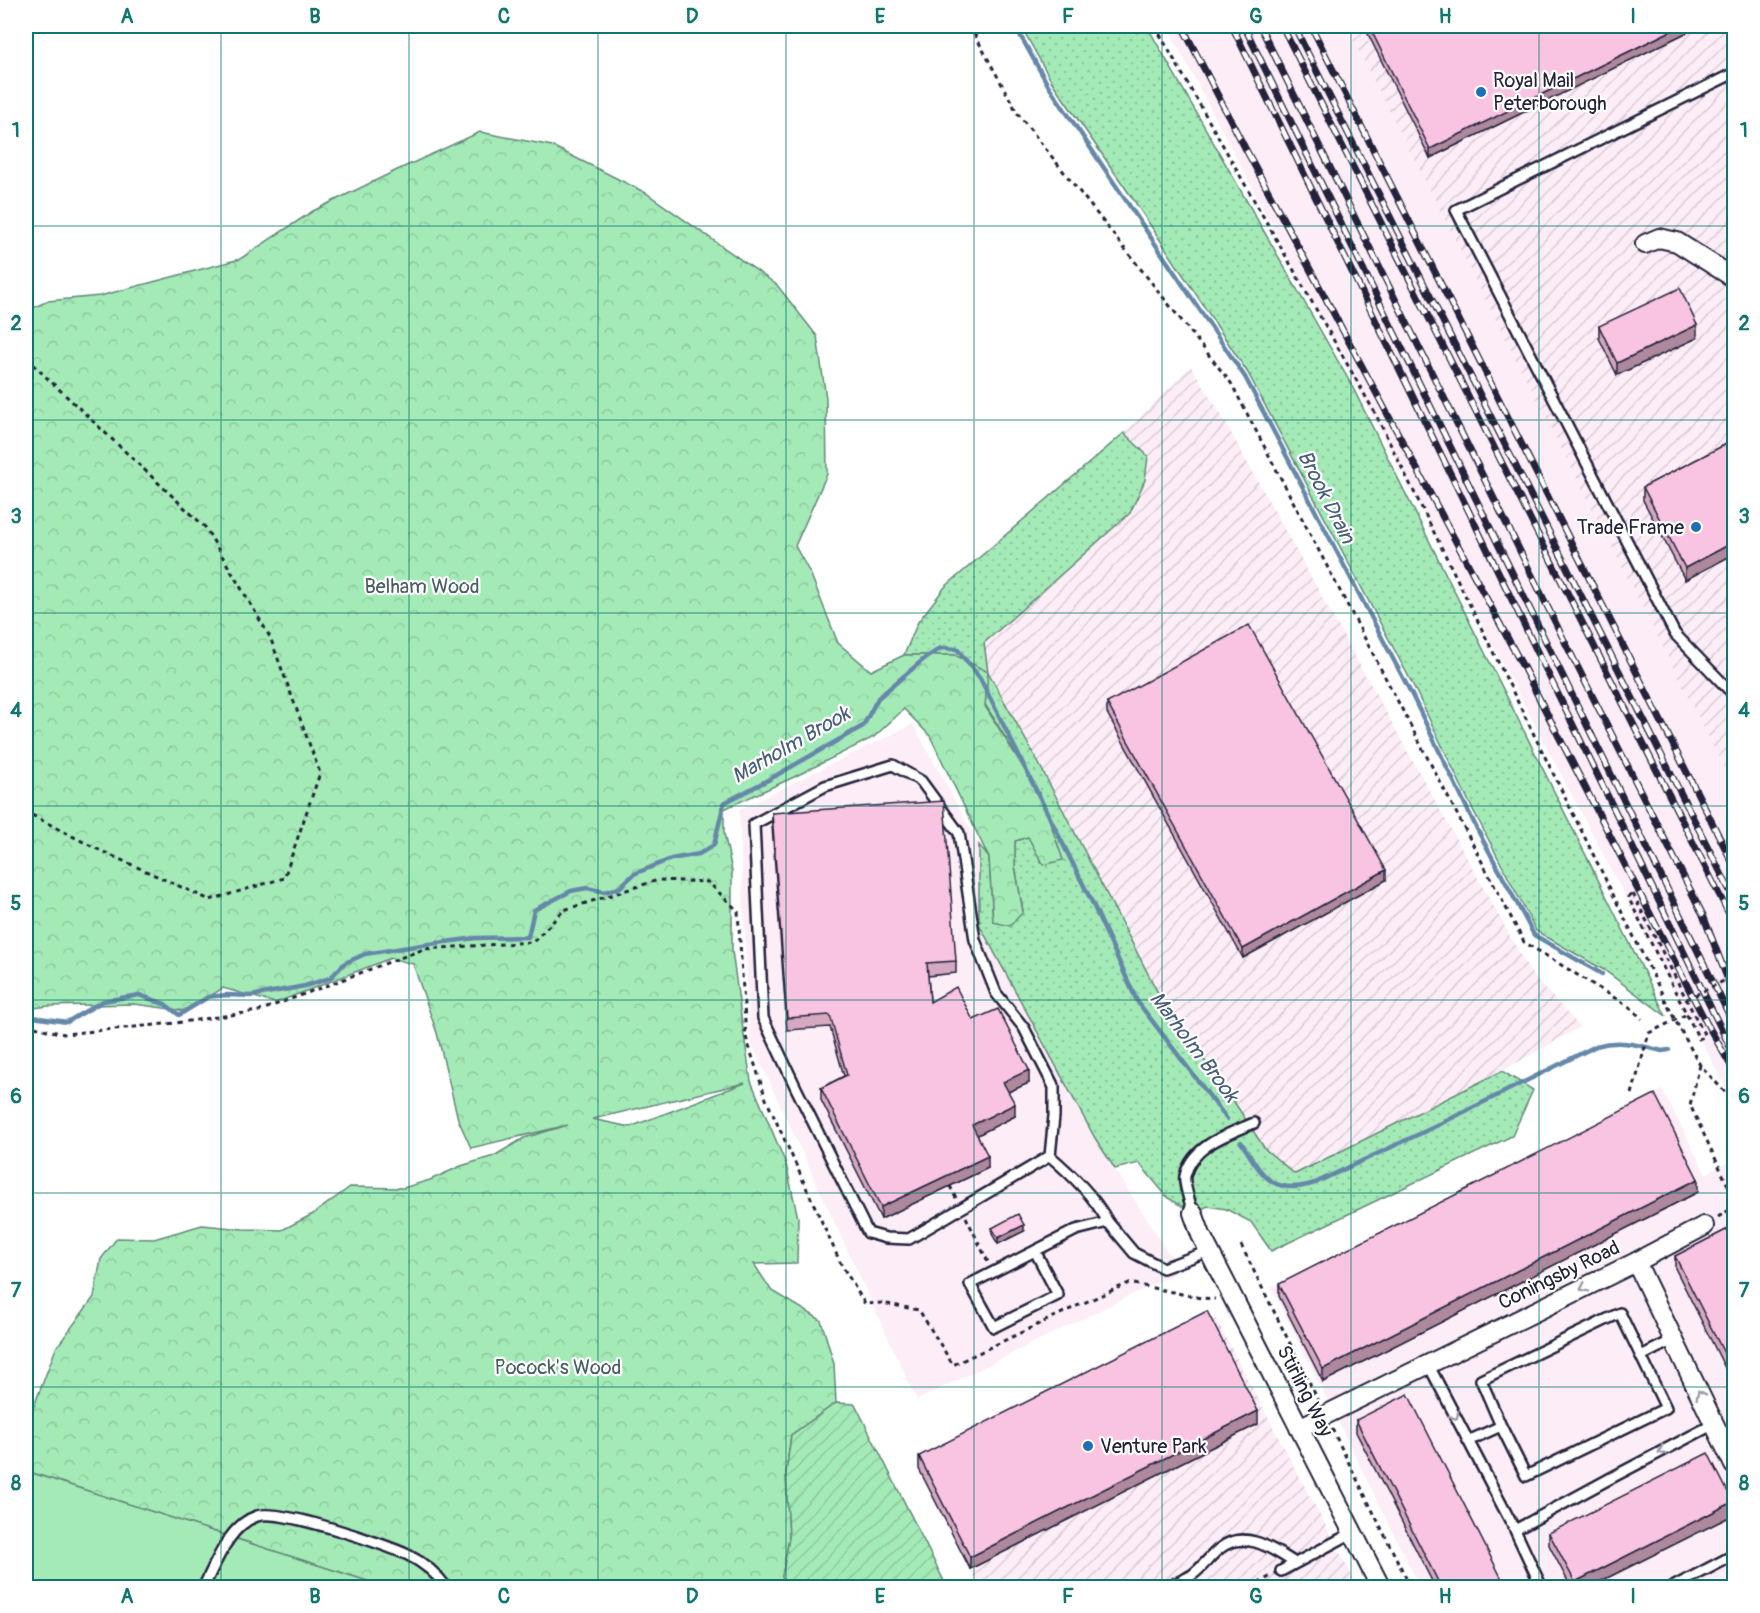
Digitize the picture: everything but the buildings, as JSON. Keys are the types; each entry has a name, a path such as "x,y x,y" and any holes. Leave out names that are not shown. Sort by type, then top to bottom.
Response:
{"street":[{"path":"1645,244 1659,238 1677,242 1734,278"},
{"name":"Stirling Way","path":"1193,1213 1209,1251 1381,1587"},
{"path":"1636,1262 1704,1226"},
{"name":"Coningsby Road","path":"1299,1428 1636,1262 1734,1465"}],"lane":[{"path":"1734,73 1456,210 1675,634 1734,695"},
{"path":"893,765 921,781 959,832 975,940 996,993 1024,1028 1054,1087 1050,1156 909,1239 886,1239 868,1233 764,1018 754,824 825,786 893,765"},
{"path":"1193,1213 1184,1178 1193,1158 1216,1139 1254,1123"},
{"path":"1050,1156 1073,1177 1100,1208 1108,1222 1134,1253 1163,1268 1209,1251"},
{"path":"1035,1251 1058,1294 994,1327 970,1284 1076,1230 1108,1222"},
{"path":"1620,1313 1666,1408 1526,1476 1501,1426 1480,1380 1620,1313"},
{"path":"1641,1356 1673,1340"},
{"path":"1428,1364 1515,1530 1542,1587"},
{"path":"1515,1530 1714,1425"},
{"path":"1468,1441 1501,1426"},
{"path":"203,1587 230,1537 240,1526 259,1515 280,1515 307,1521 408,1555 438,1576 447,1587"},
{"path":"1281,1571 1352,1533"},
{"path":"1166,1587 1192,1575 1222,1547 1234,1541 1250,1539 1271,1548 1295,1563"},
{"path":"1671,1587 1734,1555"}],"path":[{"path":"970,26 1018,114 1231,383 1524,942 1631,1008 1642,1019"},
{"path":"1155,26 1376,413 1675,1020 1700,1065 1734,1102"},
{"path":"26,358 205,527 270,638 320,773 284,878 210,900 97,849 26,812"},
{"path":"26,1025 64,1034 175,1023 259,1011 424,949 533,942 564,909 658,880 708,882 738,911 746,1036 766,1099 841,1263 865,1304 882,1303 919,1310 953,1365 1129,1283 1201,1298 1234,1300"},
{"path":"1634,894 1687,999 1705,1036 1699,1039 1628,897 1634,894"},
{"path":"1687,999 1734,976"},
{"path":"1632,1094 1649,1033 1687,1014"},
{"path":"1700,1065 1690,1105 1734,1198"},
{"path":"950,1186 993,1272"},
{"path":"1241,1245 1317,1398"},
{"path":"1341,1448 1411,1587"},
{"path":"1250,1587 1281,1571"}],"shaded area":[{"path":"1167,26 1350,26 1734,771 1734,1103"},
{"path":"1346,26 1734,26 1734,787 1569,463"},
{"path":"1191,366 1220,413 1530,972 1580,1027 1502,1071 1295,1174 1265,1149 1223,1085 1168,1012 1038,762 988,672 984,643 1130,513 1132,442 1124,433"},
{"path":"913,724 979,845 979,924 1095,1138 1180,1271 917,1400 750,1040 739,810"},
{"path":"1662,1090 1706,1174 1734,1159 1734,1587 1420,1587 1271,1287"},
{"path":"1216,1319 1358,1587 979,1587 919,1469"}],"green space":[{"path":"1021,26 1147,26 1351,384 1666,1016 1604,970 1536,931 1469,802 1413,685 1248,373 1135,202 1052,82"},
{"name":"Belham Wood","path":"480,132 552,146 646,193 777,285 817,336 826,398 827,474 795,546 811,575 838,643 871,671 904,655 955,655 988,672 985,706 1041,796 1063,860 1043,865 1028,837 1015,841 1015,866 1023,912 1010,926 993,922 989,858 930,736 904,709 874,737 724,809 724,833 732,871 732,951 751,1081 786,1164 798,1218 797,1263 754,1264 771,1290 821,1320 834,1364 836,1403 791,1435 786,1473 789,1538 782,1577 787,1587 386,1587 26,1471 26,1427 56,1348 94,1297 101,1259 117,1238 154,1239 202,1225 282,1230 313,1214 350,1187 403,1188 494,1156 524,1138 568,1125 471,1148 458,1119 437,1033 413,964 391,958 275,1003 223,988 186,1011 134,1004 49,1006 26,1009 26,311 48,301 100,296 240,259 313,211","holes":["745,1083 630,1127 592,1119"]},
{"path":"1124,433 1148,456 1145,480 1130,513 984,643 988,672 1038,762 1168,1012 1223,1085 1265,1149 1295,1174 1502,1071 1533,1090 1512,1136 1271,1251 1251,1222 1226,1209 1208,1206 1193,1213 1168,1198 1139,1163 1115,1169 1095,1138 979,924 979,845 989,858 993,922 1023,911 1015,866 1015,841 1028,837 1041,796 955,655 904,655 918,622 945,587"},
{"path":"836,1403 855,1404 947,1587 787,1587 782,1577 789,1538 786,1473 791,1435"},
{"path":"26,1471 386,1587 26,1588"}],"waterway":[{"name":"Brook Drain","path":"1015,26 1048,85 1245,377 1411,693 1477,829 1534,935 1602,974"},
{"name":"Marholm Brook","path":"26,1016 67,1022 103,1001 139,995 165,1004 179,1015 208,997 251,996 305,986 330,978 345,963 365,954 476,938 528,937 534,910 571,891 587,888 605,892 619,888 634,874 671,859 699,854 714,845 724,803 863,726 878,698 924,659 941,648 957,649 980,678 1091,900 1137,1001 1227,1119"},
{"name":"Marholm Brook","path":"1241,1142 1269,1180 1278,1185 1300,1187 1315,1183 1432,1128 1596,1046 1621,1043 1662,1051 1669,1050"}],"railway":[{"path":"1182,26 1522,665 1707,1024 1734,1071"},
{"path":"1232,26 1733,1053"},
{"path":"1244,26 1734,1025"},
{"path":"1260,26 1703,915 1734,996"},
{"path":"1282,26 1734,924"},
{"path":"1294,26 1734,899"},
{"path":"1311,26 1734,866"}],"place":[{"name":"Royal Mail Peterborough","path":"1481,92"},
{"name":"Trade Frame","path":"1696,527"},
{"name":"Venture Park","path":"1088,1446"}],"park label":[{"name":"Pocock's Wood","path":"558,1367"}]}
